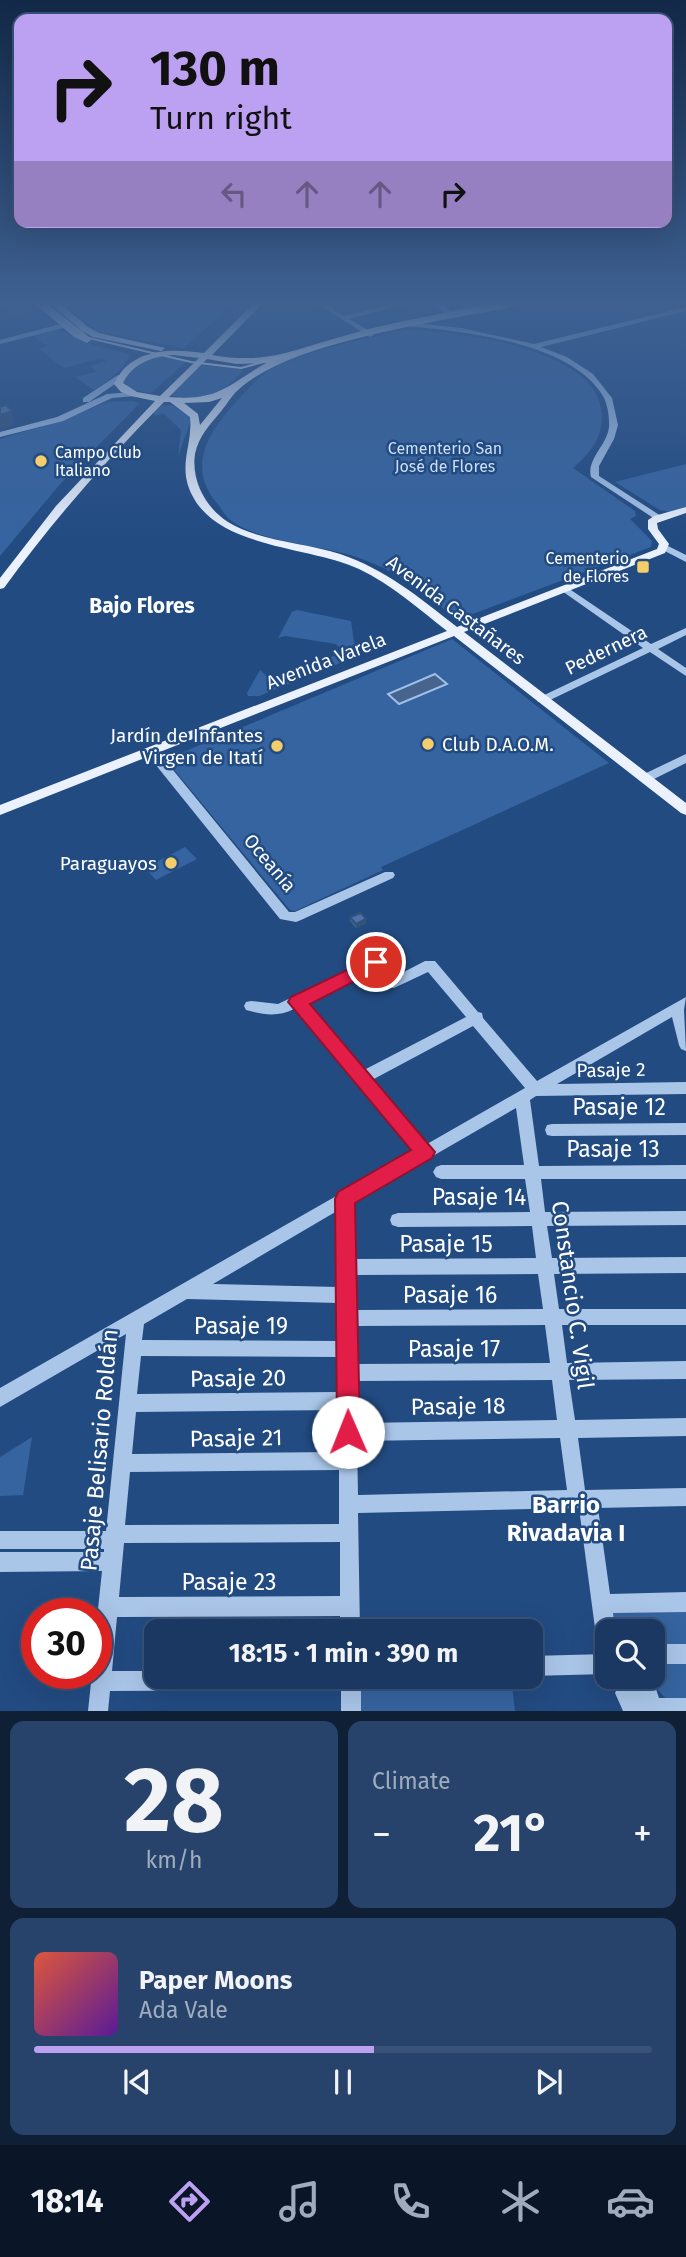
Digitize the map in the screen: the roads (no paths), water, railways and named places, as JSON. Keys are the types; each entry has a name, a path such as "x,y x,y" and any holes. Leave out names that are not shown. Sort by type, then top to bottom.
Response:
{"main road":[{"path":"120,381 118,387 132,394 162,398 209,399 234,390"},
{"path":"0,586 66,497 178,381"},
{"path":"195,438 243,381"},
{"path":"0,575 59,497 162,398"},
{"name":"Avenida Castañares","path":"162,398 187,408 195,416 190,475 205,507 220,522 254,538 322,552 367,569 394,584 686,810"},
{"path":"664,547 652,523 658,518 686,510"},
{"name":"Avenida Varela","path":"0,810 565,590 661,551 664,547"}],"street":[{"path":"36,425 64,413 115,381"},
{"path":"591,381 601,389 611,407 614,425 609,444 592,471 596,477 658,518"},
{"path":"0,435 69,416 110,396 132,394"},
{"path":"664,547 686,559"},
{"path":"565,590 686,673"},
{"name":"Pedernera","path":"542,700 686,632"},
{"name":"Oceanía","path":"150,751 285,916 296,917 389,875"},
{"path":"646,778 686,758"},
{"path":"251,1006 279,1010 376,962 394,983 430,965 477,1017 529,1094"},
{"path":"297,1002 425,1152"},
{"path":"0,1398 681,1004 685,1038"},
{"path":"361,1079 477,1017"},
{"name":"Pasaje 2","path":"529,1094 686,1088"},
{"name":"Constancio C. Vigil","path":"529,1094 539,1219 549,1266 582,1499"},
{"name":"Pasaje 12","path":"552,1130 686,1129"},
{"name":"Pasaje 13","path":"441,1172 686,1172"},
{"path":"345,1199 350,1619"},
{"name":"Pasaje 14","path":"398,1220 686,1218"},
{"name":"Pasaje 15","path":"346,1267 686,1265"},
{"path":"184,1291 347,1294"},
{"name":"Pasaje 16","path":"347,1318 686,1317"},
{"name":"Pasaje Belisario Roldán","path":"109,1598 136,1319"},
{"name":"Pasaje 19","path":"134,1348 347,1349"},
{"name":"Pasaje 17","path":"348,1373 686,1370"},
{"name":"Pasaje 20","path":"129,1404 348,1401"},
{"name":"Pasaje 18","path":"348,1432 686,1427"},
{"name":"Pasaje 21","path":"123,1464 348,1461"},
{"path":"349,1504 686,1497"},
{"path":"582,1499 604,1619"},
{"path":"0,1541 349,1533"},
{"path":"0,1562 113,1561"},
{"path":"602,1604 686,1602"},
{"name":"Pasaje 23","path":"112,1607 350,1606"},
{"path":"665,1654 686,1654"},
{"path":"543,1666 595,1664"},
{"path":"112,1681 144,1680"},
{"name":"Pasaje Belisario Roldán","path":"98,1711 100,1689"},
{"path":"351,1689 351,1711"},
{"path":"644,1699 676,1708"}],"place":[{"name":"Campo Club Italiano","path":"41,461"},
{"name":"Cementerio de Flores","path":"643,567"},
{"name":"Club D.A.O.M.","path":"428,744"},
{"name":"Jardín de Infantes Virgen de Itatí","path":"277,746"},
{"name":"Paraguayos","path":"171,863"}],"district":[{"name":"Bajo Flores","path":"142,606"},
{"name":"Barrio Rivadavia I","path":"566,1519"}],"park label":[{"name":"Cementerio San José de Flores","path":"445,457"}]}
